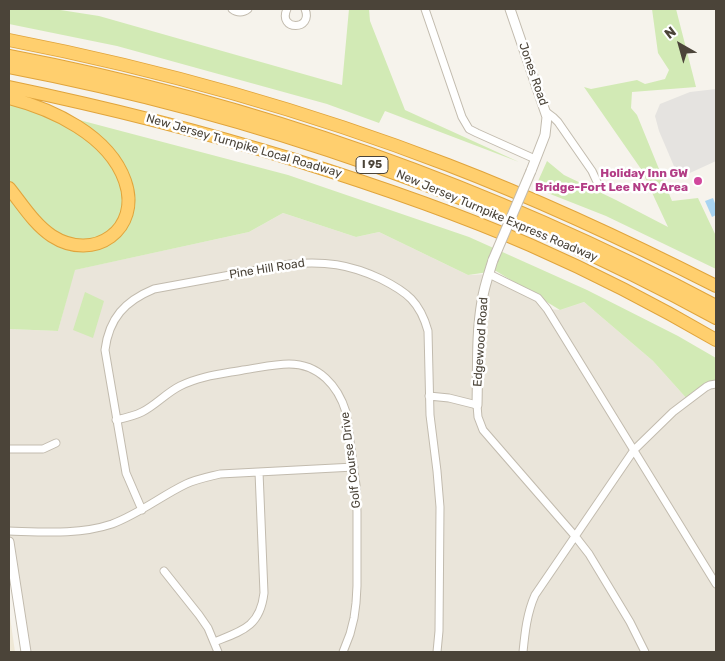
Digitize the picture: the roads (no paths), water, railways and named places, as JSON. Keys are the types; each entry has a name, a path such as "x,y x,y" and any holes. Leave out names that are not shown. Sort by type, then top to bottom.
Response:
{"highway":[{"name":"I 95","path":"9,40 98,58 181,79 267,103 354,131 507,189 607,233 716,286"},
{"name":"New Jersey Turnpike Express Roadway","path":"9,56 89,72 192,98 272,121 375,155 524,213 613,254 716,306"},
{"name":"New Jersey Turnpike Express Roadway","path":"9,67 109,88 197,110 267,130 368,164 460,198 556,239 647,282 716,318"},
{"name":"New Jersey Turnpike Local Roadway","path":"9,88 97,106 184,128 327,170 422,202 476,222 545,252 640,299 716,340"},
{"path":"9,98 36,106 59,116 86,133 104,148 117,164 125,179 128,194 127,211 116,232 104,241 92,246 70,244 51,235 39,225 9,188"}],"street":[{"path":"232,9 237,12 244,12 248,9"},
{"path":"287,9 285,15 288,22 297,26 305,20 306,13 304,9"},
{"path":"424,9 462,117 469,129 536,158"},
{"name":"Jones Road","path":"510,9 546,111 554,116 592,171 598,184"},
{"name":"Edgewood Road","path":"477,405 477,359 482,299 493,260 542,143 546,131 546,111"},
{"name":"Pine Hill Road","path":"142,510 126,473 106,361 106,340 110,327 123,308 132,300 154,289 290,264 329,263 368,273 397,287 406,294 420,310 428,331 430,415 440,507 440,631 438,652"},
{"path":"489,274 538,298 716,584"},
{"name":"Golf Course Drive","path":"116,420 140,413 174,390 194,380 209,376 296,364 316,371 325,377 338,392 346,412 354,468 357,512 356,603 350,634 343,652"},
{"path":"523,652 527,617 535,595 634,450 680,406 706,387 716,384"},
{"path":"430,396 449,398 477,405 479,422 486,433 575,536 588,554 630,622 644,652"},
{"path":"9,449 42,449 56,443"},
{"path":"9,531 84,531 112,523 142,510 177,488 204,478 226,474 354,468"},
{"path":"214,642 244,630 256,618 263,602 259,472"},
{"path":"9,542 26,652"},
{"path":"164,571 199,614 208,628 218,652"}],"water":[{"path":"713,198 716,206 716,215 712,217 705,201"}],"place":[{"name":"Holiday Inn GW Bridge-Fort Lee NYC Area","path":"698,181"}]}
